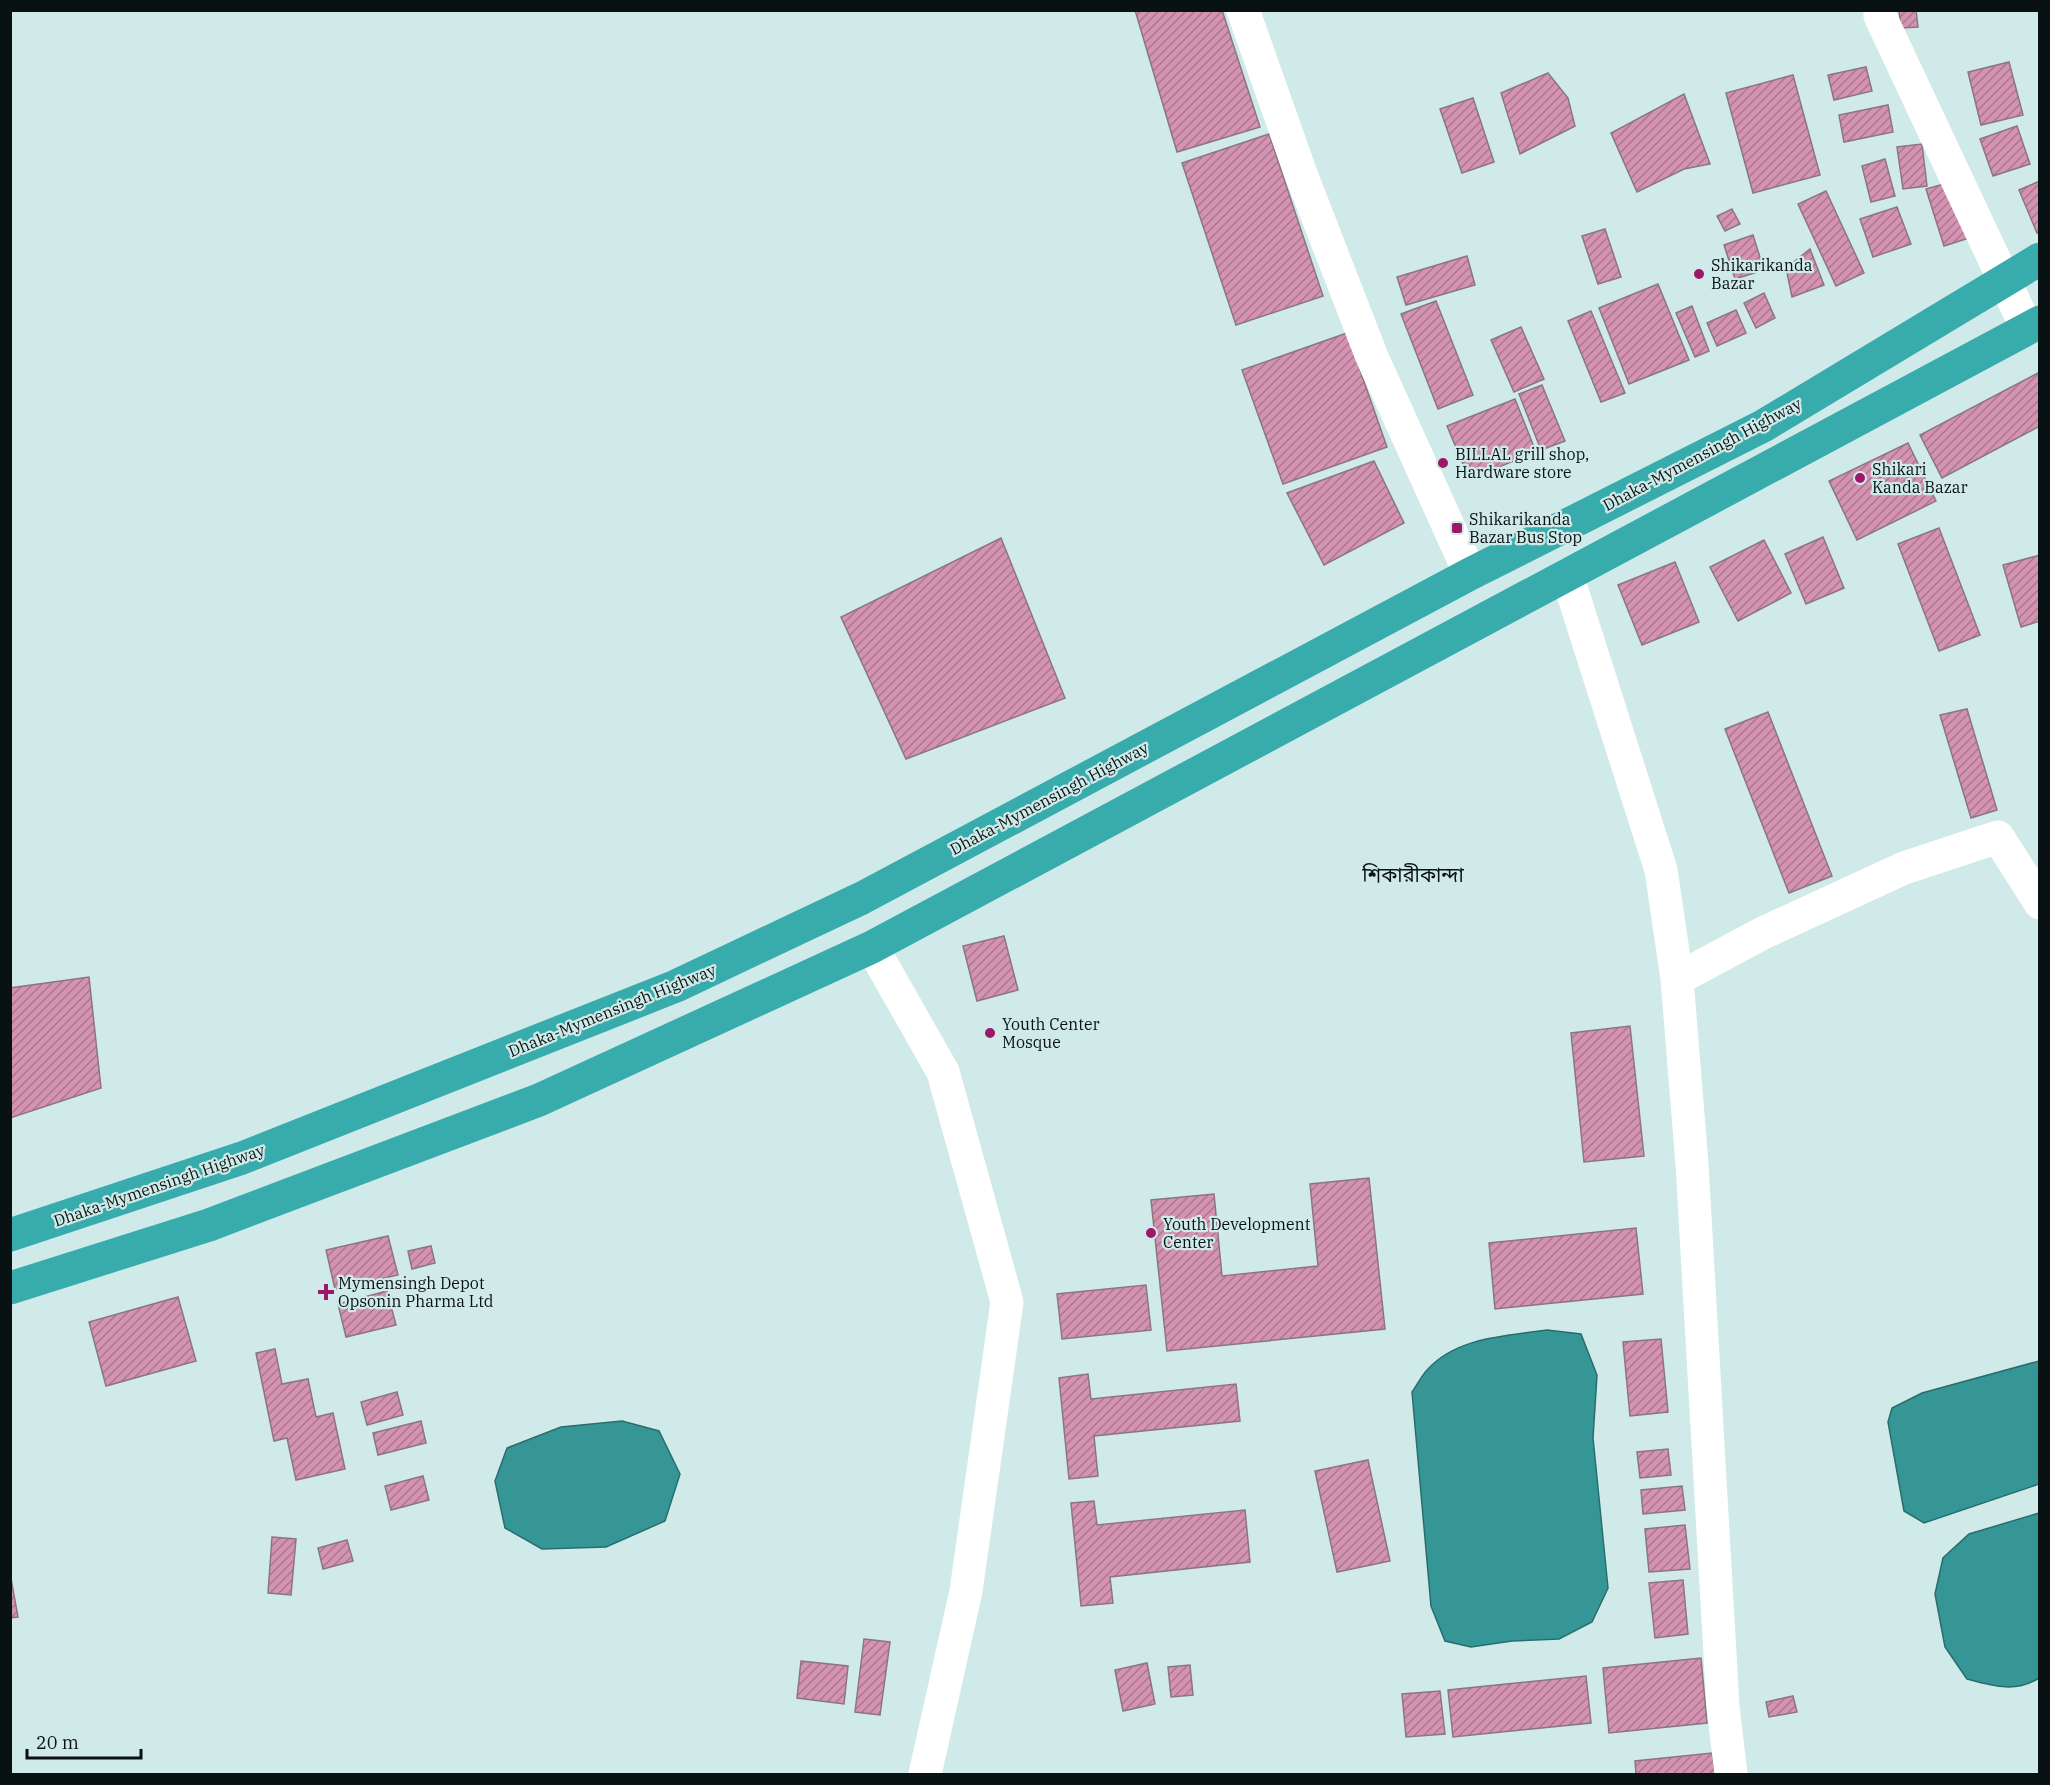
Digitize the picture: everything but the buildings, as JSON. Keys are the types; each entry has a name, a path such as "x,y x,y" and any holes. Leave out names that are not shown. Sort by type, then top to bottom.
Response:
{"highway":[{"name":"Dhaka-Mymensingh Highway","path":"10,1235 242,1158 676,986 862,898 1470,574 1763,426 2004,278 2040,259"},
{"path":"10,1288 209,1225 539,1100 872,947 2034,326"}],"street":[{"path":"1243,10 1301,174 1372,357 1470,574"},
{"path":"1880,10 1880,16 2004,278 2034,326"},
{"path":"1567,575 1661,870 1677,979 1692,1164 1723,1707 1731,1774"},
{"path":"1677,979 1763,933 1904,868 1998,837 2040,903"},
{"path":"872,947 943,1072 1006,1302 966,1591 926,1774"}],"water":[{"path":"1547,1330 1581,1334 1597,1375 1593,1438 1608,1588 1592,1622 1559,1639 1512,1641 1471,1647 1445,1641 1431,1606 1412,1392 1428,1369 1453,1350 1483,1340"},
{"path":"2039,1361 2039,1484 1924,1523 1904,1511 1888,1422 1892,1408 1922,1393"},
{"path":"622,1421 659,1431 680,1474 665,1521 606,1547 542,1549 505,1528 495,1481 507,1448 561,1427"},
{"path":"2039,1513 2039,1678 2013,1687 1995,1686 1967,1679 1945,1647 1935,1594 1943,1558 1969,1534"}],"place":[{"name":"Shikarikanda Bazar","path":"1699,274"},
{"name":"BILLAL grill shop, Hardware store","path":"1443,463"},
{"name":"Shikari Kanda Bazar","path":"1860,478"},
{"name":"Shikarikanda Bazar Bus Stop","path":"1457,528"},
{"name":"Youth Center Mosque","path":"990,1033"},
{"name":"Youth Development Center","path":"1151,1233"},
{"name":"Mymensingh Depot Opsonin Pharma Ltd","path":"326,1292"}],"district":[{"name":"শিকারীকান্দা","path":"1413,875"}]}
